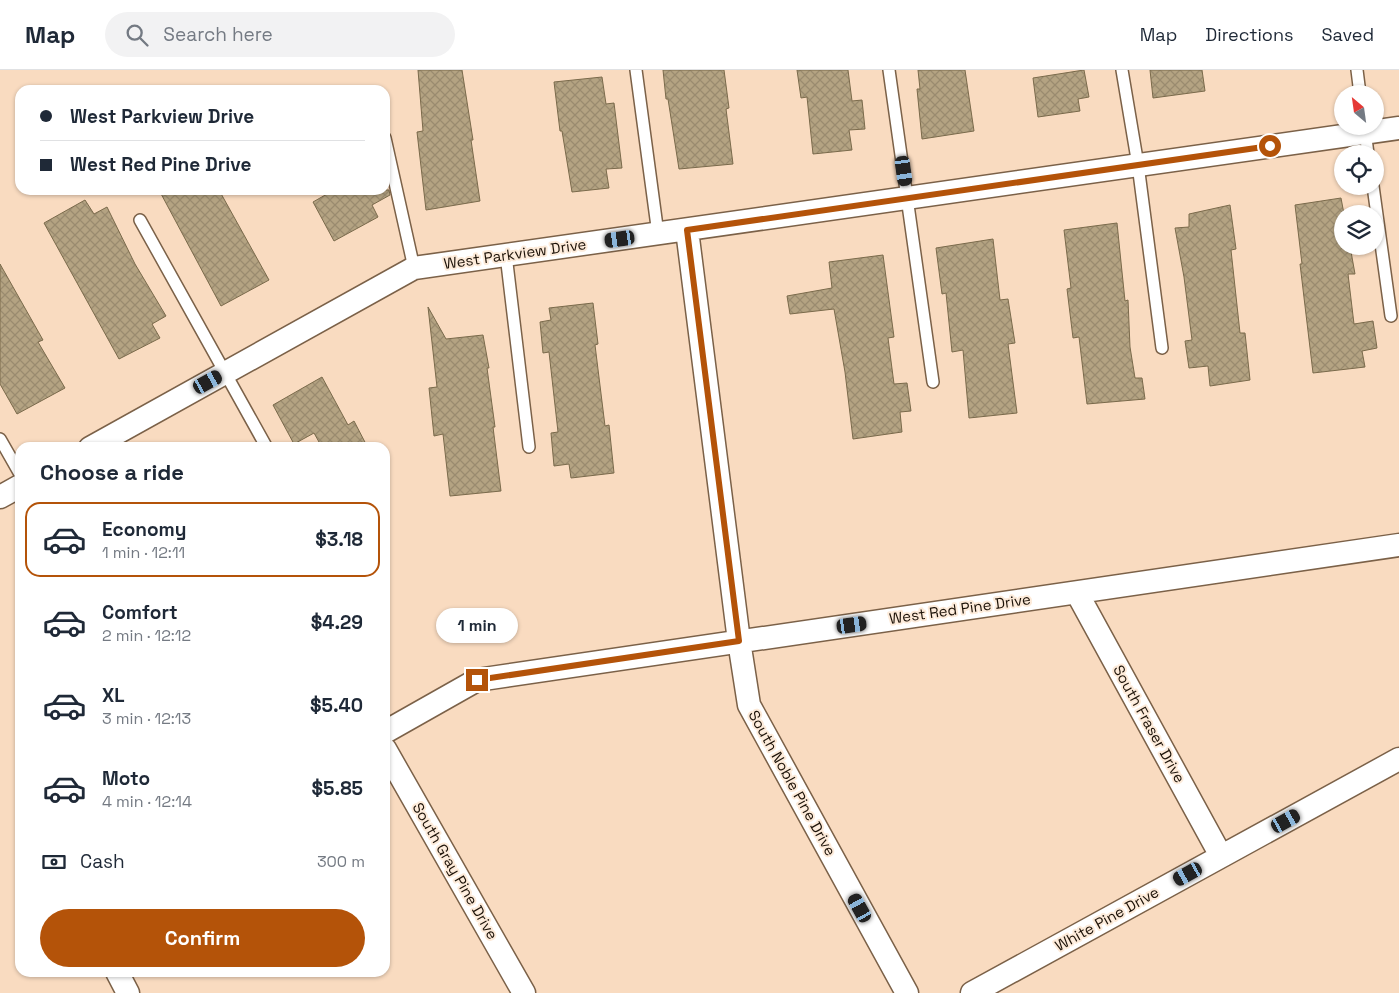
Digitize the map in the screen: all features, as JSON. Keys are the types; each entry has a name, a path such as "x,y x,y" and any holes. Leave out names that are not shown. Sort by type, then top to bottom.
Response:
{"street":[{"name":"West Parkview Drive","path":"101,442 414,268 1138,165 1366,138 1399,128"},
{"name":"South Noble Pine Drive","path":"687,230 739,641 749,705 907,993"},
{"path":"0,497 15,489"},
{"name":"West Red Pine Drive","path":"390,729 477,680 1399,545"},
{"name":"South Fraser Drive","path":"1078,592 1221,856"},
{"name":"South Gray Pine Drive","path":"390,758 524,993"},
{"name":"White Pine Drive","path":"972,993 1399,759"},
{"path":"120,977 128,993"}],"lane":[{"path":"636,70 658,234"},
{"path":"890,70 933,382"},
{"path":"1122,70 1138,165 1162,348"},
{"path":"1357,70 1359,85"},
{"path":"390,160 414,268"},
{"path":"1374,195 1391,316"},
{"path":"140,220 264,442"},
{"path":"506,255 529,447"},
{"path":"0,439 15,465"}],"building":[{"path":"418,70 462,70 480,201 426,210 417,132 423,131"},
{"path":"663,70 724,70 729,108 726,109 733,164 679,169 668,99 666,99"},
{"path":"797,70 848,70 852,101 862,100 865,129 849,130 852,150 813,154 807,97 801,98"},
{"path":"918,70 965,70 974,131 922,139 917,89 920,89"},
{"path":"1084,70 1089,97 1078,99 1080,111 1038,117 1033,78"},
{"path":"1150,70 1202,70 1205,91 1153,98"},
{"path":"602,77 606,104 614,103 622,168 606,169 609,188 572,192 562,131 560,131 554,82"},
{"path":"162,195 222,195 269,280 221,306"},
{"path":"325,195 390,195 372,205 378,217 334,241 313,202"},
{"path":"1341,198 1342,205 1334,205 1334,255 1352,255 1355,274 1348,274 1354,324 1373,321 1377,348 1362,351 1365,367 1313,373 1295,205"},
{"path":"85,200 94,214 107,207 135,264 166,316 152,324 160,338 119,359 44,223"},
{"path":"1230,205 1236,249 1231,250 1240,333 1245,333 1250,380 1210,386 1208,366 1189,368 1185,341 1192,340 1184,277 1175,228 1189,227 1189,214"},
{"path":"1117,223 1125,301 1128,300 1130,347 1135,378 1142,378 1145,399 1087,404 1079,337 1073,338 1067,289 1071,288 1064,230"},
{"path":"993,239 1000,300 1008,299 1015,343 1008,344 1017,413 969,418 963,350 952,352 946,293 942,294 936,248"},
{"path":"883,255 894,337 888,338 894,384 907,383 911,411 900,412 902,432 853,439 845,372 834,309 790,314 787,296 832,288 829,262"},
{"path":"0,264 43,340 38,342 65,388 17,414 0,384"},
{"path":"593,303 598,344 595,345 605,426 609,425 614,473 571,478 569,464 554,466 551,433 558,432 549,352 543,353 540,322 551,320 549,308"},
{"path":"428,307 446,339 483,335 489,368 487,368 501,491 450,496 443,434 434,436 429,388 437,387"},
{"path":"322,377 348,425 354,421 365,442 319,442 314,433 298,442 293,442 273,405"}],"route":[{"path":"477,680 739,641 687,230 1270,146"}]}
